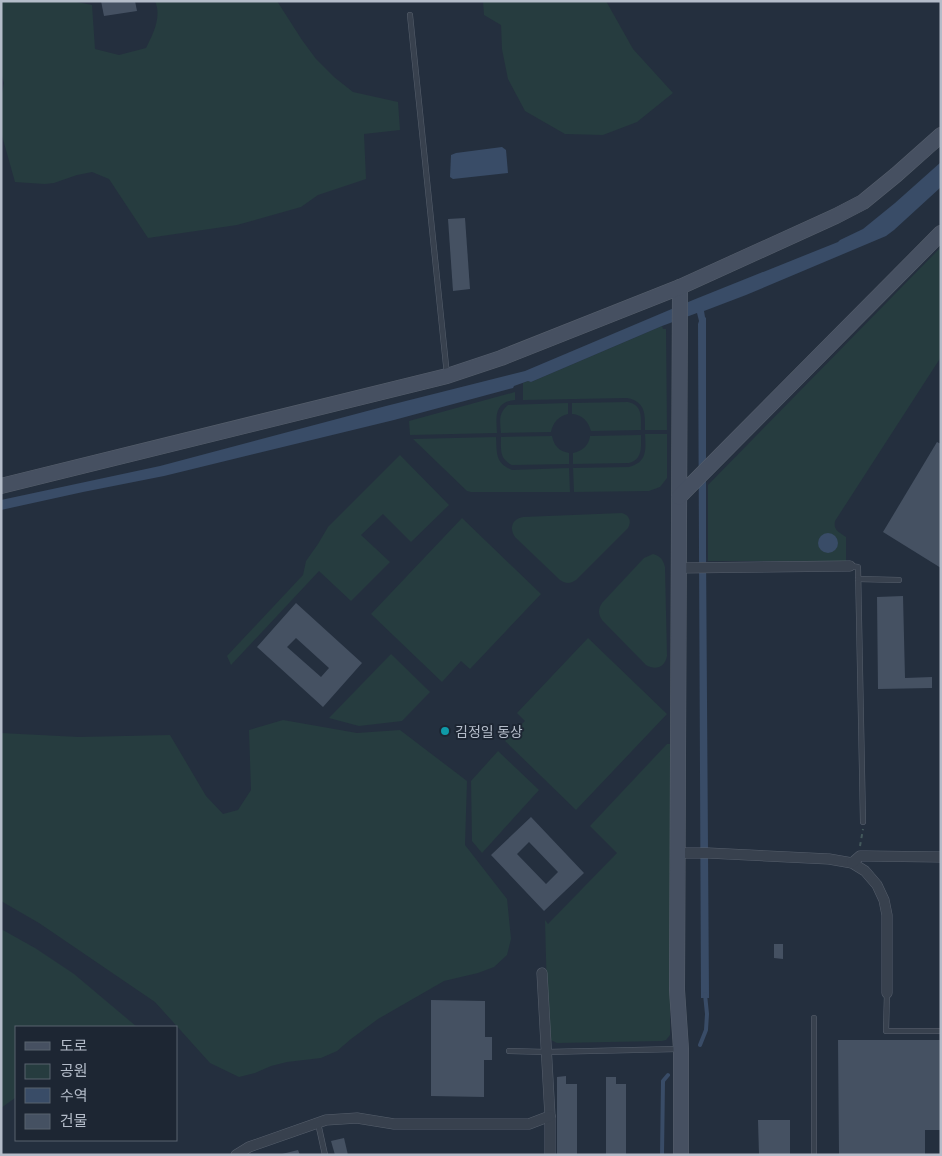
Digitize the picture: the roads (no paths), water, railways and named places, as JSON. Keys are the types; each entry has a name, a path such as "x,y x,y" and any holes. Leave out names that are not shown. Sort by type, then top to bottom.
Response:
{"street":[{"path":"1,486 447,376 501,358 680,287 836,216 863,202 941,135"},
{"path":"679,497 941,233"},
{"path":"680,287 677,990 681,1049 681,1155"},
{"path":"678,568 850,566"},
{"path":"678,853 856,860 941,857"},
{"path":"856,860 877,885 884,900 887,916 887,993"},
{"path":"542,973 550,1116 550,1155"},
{"path":"236,1155 249,1147 326,1120 357,1118 394,1124 529,1124 550,1116"}],"lane":[{"path":"410,15 447,376"},
{"path":"850,566 858,567 863,822"},
{"path":"858,579 899,580"},
{"path":"887,993 886,1031 941,1030"},
{"path":"814,1018 814,1155"},
{"path":"509,1050 546,1052 681,1049"},
{"path":"318,1122 325,1155"}],"water":[{"path":"502,147 506,150 508,173 453,179 450,177 451,155"},
{"path":"941,162 941,187 886,236 704,311 706,318 709,998 701,998 699,321 697,313 513,388 394,420 164,476 1,510 1,500 160,466 525,371 693,300 838,242 863,229"},
{"path":"824,533 832,533 838,539 838,547 832,553 824,553 818,547 818,539"}],"waterway":[{"path":"700,1045 706,1030 705,994"},
{"path":"662,1155 663,1081 668,1075"}],"place":[{"name":"김정일 동상","path":"445,731"}]}
